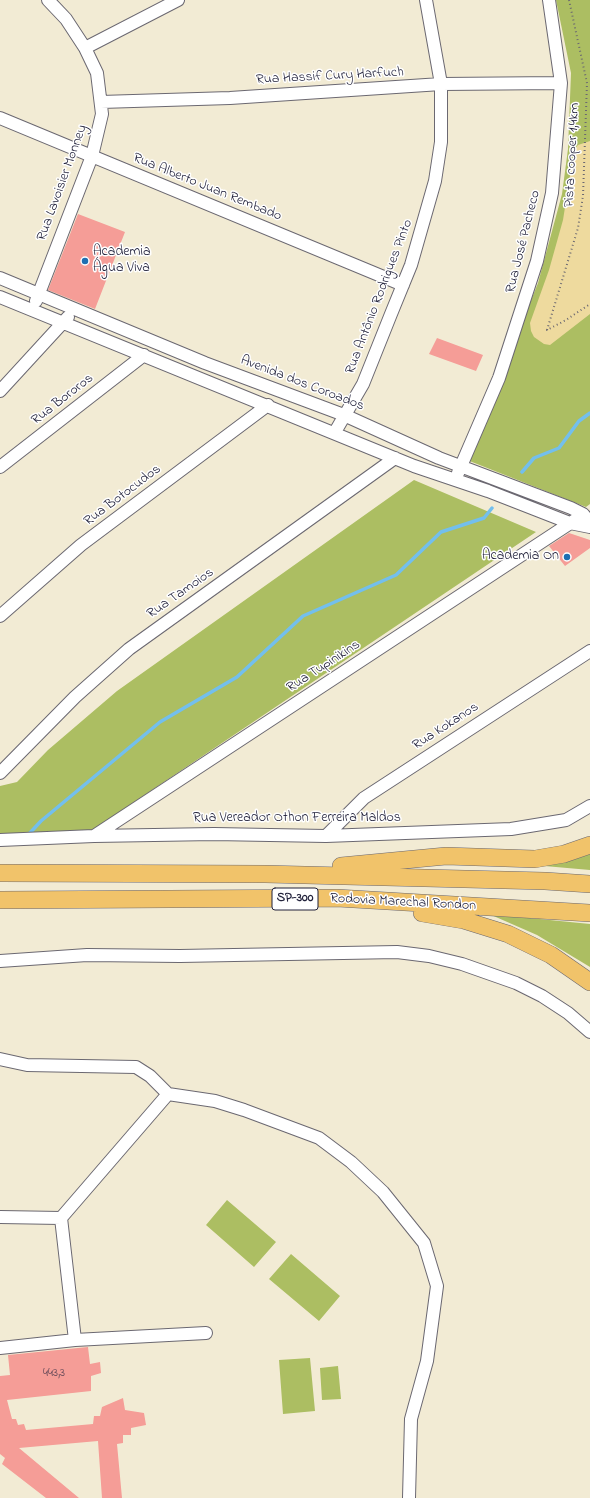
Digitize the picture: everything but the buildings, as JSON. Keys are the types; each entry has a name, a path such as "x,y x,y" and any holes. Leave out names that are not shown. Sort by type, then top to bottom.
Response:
{"highway":[{"path":"265,874 446,856 535,859 564,854 590,845"},
{"name":"Rodovia Marechal Rondon","path":"0,873 265,874 545,881 590,884"},
{"path":"337,898 464,920 508,934 551,955 590,982"},
{"name":"Rodovia Marechal Rondon","path":"0,900 337,898 590,913"}],"street":[{"name":"Rua Lavoisier Monney","path":"32,310 92,156 102,114 97,73 85,48 66,19 48,0"},
{"path":"85,48 178,0"},
{"name":"Rua Antônio Rodrigues Pinto","path":"335,432 363,384 403,284 424,223 435,181 440,142 441,84 426,0"},
{"name":"Rua José Pacheco","path":"455,480 499,378 537,261 552,193 561,83 549,0"},
{"name":"Rua Hassif Cury Harfuch","path":"101,102 230,98 441,84 561,83"},
{"name":"Rua Alberto Juan Rembado","path":"0,118 403,284"},
{"name":"Avenida dos Coroados","path":"0,278 205,363 344,415 461,466 588,515"},
{"path":"0,297 335,432 395,458 570,523 590,528"},
{"path":"0,391 65,323 73,308"},
{"name":"Rua Bororos","path":"0,467 144,355"},
{"name":"Rua Botocudos","path":"0,616 81,545 268,405"},
{"name":"Rua Tamoios","path":"0,773 75,697 129,649 395,458"},
{"name":"Rua Tupinikins","path":"94,836 570,523 588,515"},
{"name":"Rua Kokanos","path":"326,836 364,798 590,651"},
{"name":"Rua Vereador Othon Ferreira Maldos","path":"0,840 94,836 214,834 326,836 511,829 566,820 590,806"},
{"path":"0,961 87,955 180,956 397,952 421,955 462,964 516,983 542,996 568,1013 590,1032"},
{"path":"0,1059 27,1065 136,1067 150,1076 168,1094 215,1101 244,1110 319,1138 351,1162 383,1192 424,1243 437,1286 427,1361 411,1419 409,1498"},
{"path":"75,1340 61,1218 168,1094"},
{"path":"0,1217 61,1218"},
{"path":"0,1348 75,1340 206,1334"}],"path":[{"name":"Pista cooper 1,4km","path":"569,0 587,84 583,196 578,228 547,330 566,320 590,304"}],"green space":[{"path":"556,0 590,0 590,504 586,507 467,460 538,283 562,194 568,149 571,73"},
{"path":"414,480 536,532 91,831 0,839 0,786 17,782 48,750 117,691"},
{"path":"590,853 590,870 533,865"},
{"path":"489,914 590,924 590,967 537,935"},
{"path":"227,1200 276,1242 254,1267 206,1225"},
{"path":"291,1254 340,1296 319,1321 269,1279"},
{"path":"310,1358 315,1411 283,1414 279,1360"},
{"path":"338,1366 341,1399 322,1400 320,1368"}],"sand":[{"path":"590,141 590,314 550,345 544,344 534,337 531,331 530,323 549,270 563,220 574,150 578,145"}],"waterway":[{"path":"522,472 534,458 559,448 579,421 590,413"},
{"path":"28,835 41,821 160,722 237,677 303,616 396,575 441,532 484,518 492,508"}],"place":[{"name":"Academia Água Viva","path":"85,261"},
{"name":"Academia On","path":"567,557"}]}
